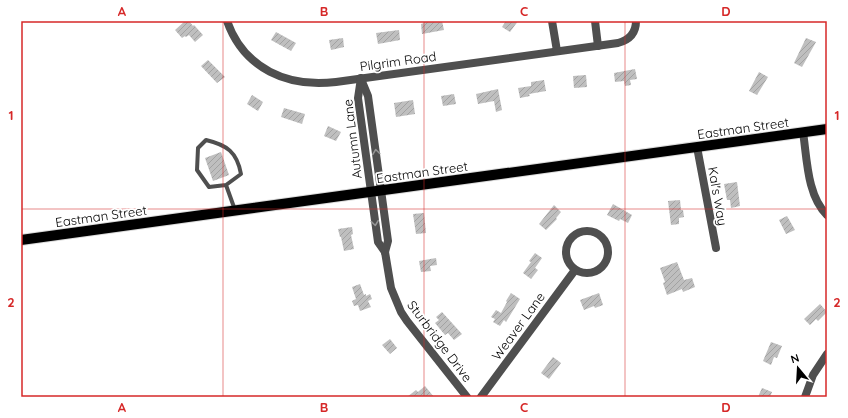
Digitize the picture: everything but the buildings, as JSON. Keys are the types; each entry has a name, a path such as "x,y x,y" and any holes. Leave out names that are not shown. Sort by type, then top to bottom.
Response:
{"main road":[{"name":"Eastman Street","path":"21,240 827,129"}],"street":[{"name":"Pilgrim Road","path":"227,21 244,51 263,68 278,76 311,84 618,43 626,40 634,31 636,21"},
{"path":"552,21 557,51"},
{"path":"595,21 598,46"},
{"name":"Autumn Lane","path":"360,78 368,96 381,190"},
{"name":"Autumn Lane","path":"360,78 358,98 371,192"},
{"path":"803,132 814,195 820,207 827,215"},
{"name":"Kal's Way","path":"697,147 716,248"},
{"name":"Sturbridge Drive","path":"381,190 388,241 385,252"},
{"name":"Sturbridge Drive","path":"371,192 378,242 385,252 392,288 401,312 468,397"},
{"path":"582,232 591,232 599,235 605,242 608,250 607,258 603,266 591,273 583,273 575,270 569,263 566,255 567,246 571,239 582,232"},
{"name":"Weaver Lane","path":"481,397 575,270"},
{"path":"805,397 813,375 825,358"}],"lane":[{"path":"206,140 218,143 232,151 239,162 241,174 226,185 209,187 197,170 198,148 206,140"},
{"path":"226,185 235,210"}]}
